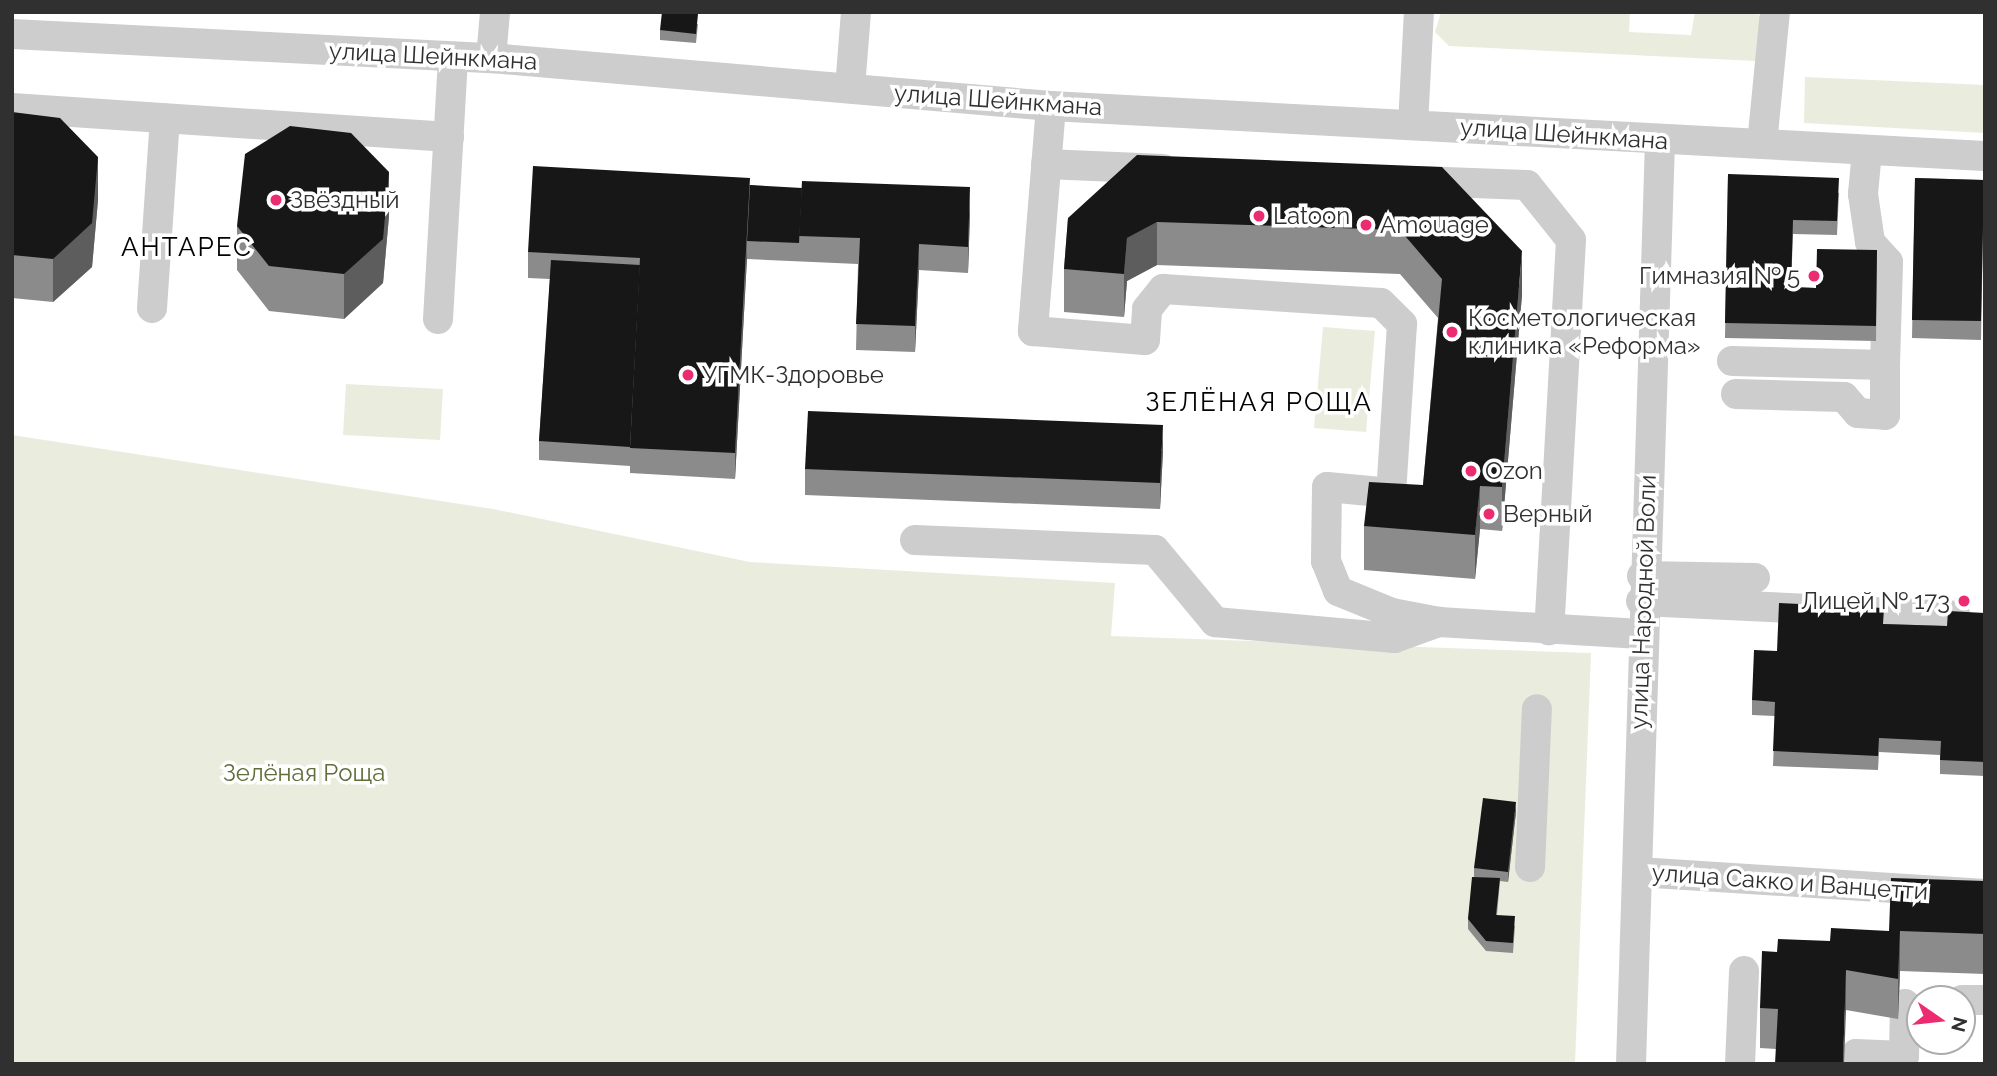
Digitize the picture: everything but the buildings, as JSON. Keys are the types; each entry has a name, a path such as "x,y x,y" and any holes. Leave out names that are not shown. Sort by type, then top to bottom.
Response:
{"street":[{"path":"491,58 495,12"},
{"path":"850,88 856,12"},
{"path":"1413,125 1419,12"},
{"path":"1762,144 1774,12"},
{"name":"улица Шейнкмана","path":"12,34 491,58 1051,106 1660,141 1985,156"},
{"path":"439,319 453,58"},
{"path":"1051,106 1033,331 1145,340 1147,309 1163,289 1381,303 1402,324 1391,493 1327,487 1326,561 1338,591 1392,613 1439,622 1549,631 1641,634"},
{"path":"12,108 449,137"},
{"path":"152,308 165,118"},
{"name":"улица Народной Воли","path":"1631,1064 1638,872 1642,589 1660,141"},
{"path":"1736,394 1844,397 1857,413 1885,415 1888,262 1870,242 1863,194 1867,151"},
{"path":"1046,164 1197,171"},
{"path":"1390,179 1527,186 1571,240 1549,631"},
{"path":"1732,361 1885,365"},
{"path":"915,540 1155,550 1215,622 1394,638 1439,622"},
{"path":"1642,589 1755,579"},
{"path":"1642,589 1956,616"},
{"path":"1530,867 1537,709"},
{"name":"улица Сакко и Ванцетти","path":"1638,872 1985,894"},
{"path":"1740,1064 1744,971"},
{"path":"1855,1064 1856,1054 1904,1056 1905,1004"}],"green space":[{"path":"1441,12 1630,12 1629,32 1691,35 1695,12 1756,12 1761,18 1756,61 1449,46 1435,32"},
{"path":"1805,77 1985,85 1985,133 1804,123"},
{"path":"1323,327 1375,331 1366,432 1314,428"},
{"path":"346,384 443,389 440,440 343,435"},
{"name":"Зелёная Роща","path":"12,435 493,509 750,562 1115,583 1111,636 1591,653 1575,1064 12,1064"}],"place":[{"name":"Звёздный","path":"276,200"},
{"name":"Latoon","path":"1259,216"},
{"name":"Amouage","path":"1366,225"},
{"name":"Гимназия № 5","path":"1814,276"},
{"name":"Косметологическая клиника «Реформа»","path":"1452,332"},
{"name":"УГМК-Здоровье","path":"688,375"},
{"name":"Ozon","path":"1471,471"},
{"name":"Верный","path":"1489,514"},
{"name":"Лицей № 173","path":"1964,601"}],"district":[{"name":"АНТАРЕС","path":"187,248"},
{"name":"ЗЕЛЁНАЯ РОЩА","path":"1259,403"}]}
